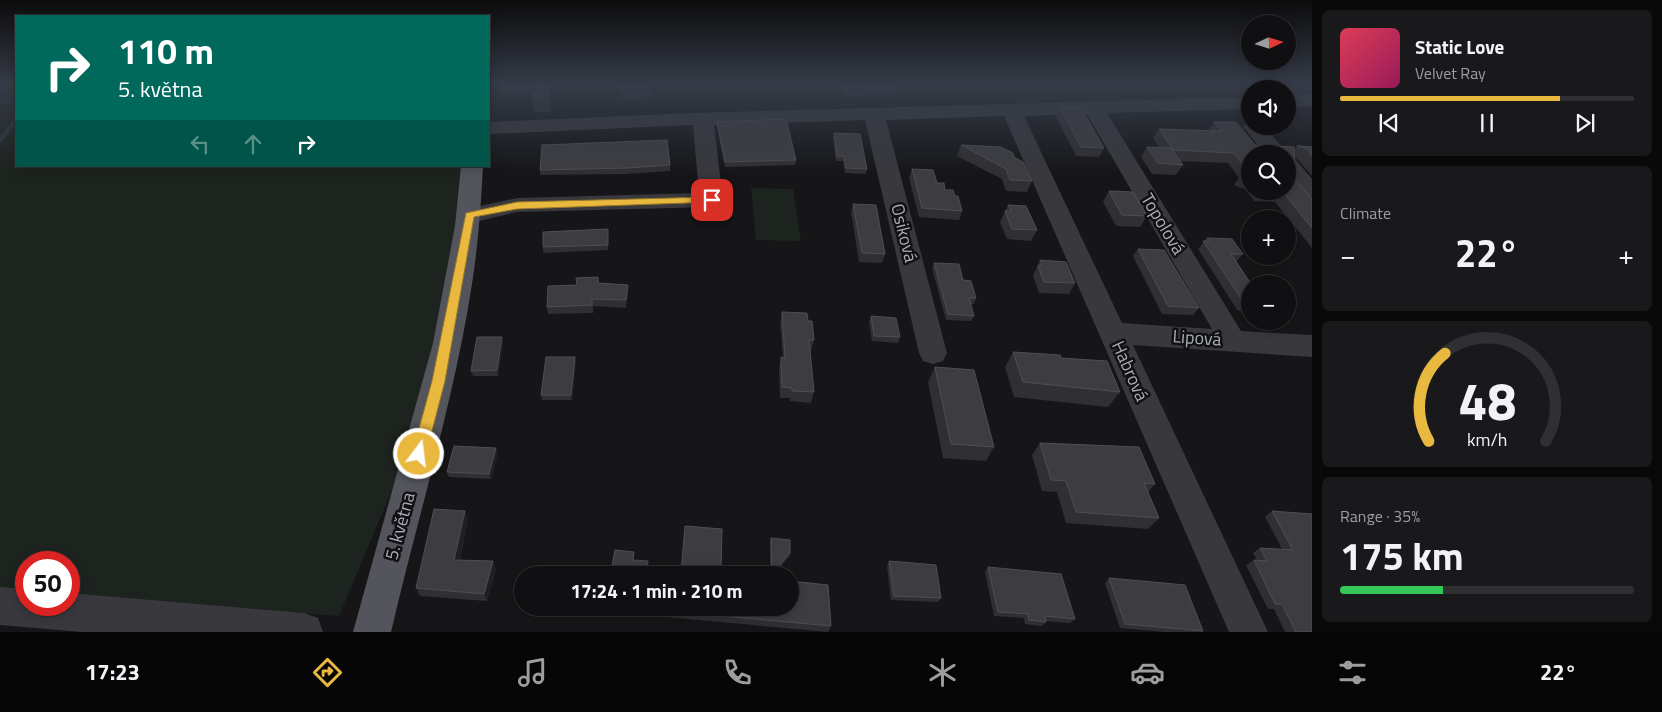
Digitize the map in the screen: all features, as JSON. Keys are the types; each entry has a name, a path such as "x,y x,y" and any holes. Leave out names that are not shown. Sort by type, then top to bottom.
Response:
{"main road":[{"name":"5. května","path":"372,632 438,381 470,215 472,167"}],"street":[{"path":"490,128 891,113"},
{"name":"Habrová","path":"1012,113 1249,632"},
{"name":"Topolová","path":"1097,113 1233,341"},
{"name":"Osiková","path":"874,114 933,353"},
{"path":"470,215 517,206 712,200 703,119"},
{"path":"1261,135 1269,145"},
{"path":"1296,174 1312,193"},
{"name":"Lipová","path":"1112,333 1312,346"},
{"path":"0,606 304,632"}],"shaded area":[{"path":"0,113 15,113 15,167 463,167 463,205 414,438 339,616 80,597 80,551 15,551 15,592 0,591"},
{"path":"751,188 793,189 801,241 756,240"}],"building":[{"path":"1063,113 1084,113 1104,148 1081,147"},
{"path":"786,119 796,160 725,162 717,122"},
{"path":"1214,122 1236,122 1241,128 1241,135 1247,135 1255,145 1241,145 1241,162 1234,153 1173,150 1159,129 1222,131"},
{"path":"834,133 860,134 867,169 846,168 844,156 837,156"},
{"path":"667,140 670,165 540,170 542,145"},
{"path":"961,145 1001,147 1013,153 1014,157 1023,162 1032,181 1010,180 1006,169"},
{"path":"1297,146 1312,147 1312,156 1305,148"},
{"path":"1147,147 1171,148 1183,165 1158,163"},
{"path":"912,169 933,170 937,183 944,183 945,190 953,190 955,196 958,196 962,211 922,208"},
{"path":"1296,180 1312,199 1312,228 1289,200 1296,200"},
{"path":"1109,191 1133,192 1147,216 1122,215"},
{"path":"853,204 876,205 885,254 862,253"},
{"path":"1008,205 1026,206 1037,230 1012,229 1005,211 1011,211"},
{"path":"608,229 608,245 543,247 543,232"},
{"path":"1207,238 1232,239 1241,251 1241,254 1231,254 1245,275 1241,275 1241,298 1203,241 1209,241"},
{"path":"1138,249 1164,250 1199,308 1168,306"},
{"path":"1040,260 1066,262 1075,283 1044,282 1038,266 1042,264"},
{"path":"934,263 959,264 963,280 971,281 976,298 969,298 974,316 948,314"},
{"path":"598,277 598,283 628,285 626,300 592,299 592,305 547,307 548,286 577,285 576,278"},
{"path":"782,312 807,313 808,321 812,321 814,340 809,340 814,392 792,391 792,388 782,387 781,357 785,358"},
{"path":"871,316 896,318 900,337 874,336"},
{"path":"477,337 502,337 497,370 471,371"},
{"path":"1013,352 1107,361 1120,392 1023,382"},
{"path":"546,357 575,357 571,395 541,395"},
{"path":"935,367 974,370 994,447 951,444"},
{"path":"1040,443 1139,447 1155,484 1144,483 1159,518 1076,512 1066,481 1051,480"},
{"path":"454,446 496,448 489,474 447,472"},
{"path":"434,509 465,511 454,560 493,561 484,594 416,588"},
{"path":"1272,511 1312,514 1312,632 1296,632 1282,604 1275,604 1254,560 1267,561 1260,548 1293,550"},
{"path":"685,526 722,529 721,566 682,566"},
{"path":"771,538 790,540 790,553 779,566 772,566"},
{"path":"615,550 634,552 633,560 648,561 647,566 612,566"},
{"path":"889,561 936,565 941,598 894,596"},
{"path":"988,567 1061,574 1075,619 1045,616 1046,622 1029,620 1028,614 998,612"},
{"path":"1109,578 1185,585 1203,631 1125,624"},
{"path":"799,582 828,585 831,626 722,616 799,616"}],"waterway":[{"path":"0,140 15,121"}],"route":[{"path":"419,454 438,381 470,215 517,206 712,200"}]}
